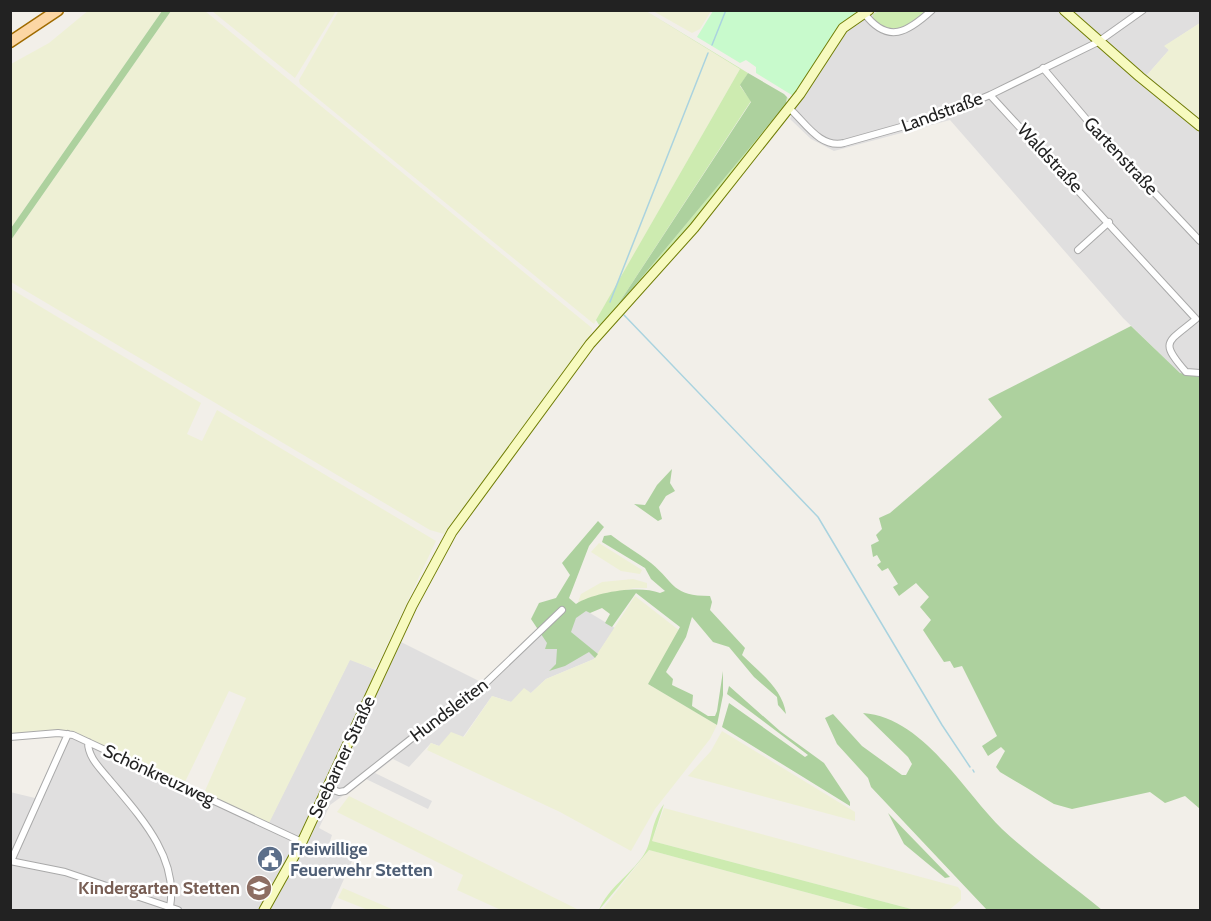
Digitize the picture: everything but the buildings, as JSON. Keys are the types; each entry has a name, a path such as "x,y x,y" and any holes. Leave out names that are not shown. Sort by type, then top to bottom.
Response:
{"main road":[{"path":"10,42 58,10"},
{"path":"1064,10 1098,42 1200,126"},
{"name":"Seebarner Straße","path":"264,910 302,842 399,633 430,569 452,532 590,344 694,228 789,108 840,32 867,12"}],"street":[{"path":"867,12 884,30 896,33 912,27 932,10"},
{"name":"Landstraße","path":"789,108 821,139 831,144 839,144 940,116 990,95 1098,42 1143,10"},
{"name":"Gartenstraße","path":"1042,68 1098,133 1200,241"},
{"name":"Waldstraße","path":"990,95 1198,317 1168,345 1170,353 1186,372 1200,373"},
{"path":"1078,250 1109,222"},
{"name":"Hundsleiten","path":"328,788 341,792 350,787 416,735 470,698 562,610"},
{"path":"68,734 11,861 70,874 178,910"},
{"name":"Schönkreuzweg","path":"10,737 68,734 302,842"},
{"path":"88,742 92,759 149,828 169,871 172,891 170,907"}],"shaded area":[{"path":"876,11 1200,11 1200,23 1165,46 1169,50 1147,75 1200,119 1200,377 1180,373 1123,318 950,120 834,151 811,139 790,119 797,103 841,34 858,19"},
{"path":"575,604 615,628 594,659 546,679 531,693 511,702 492,696 463,737 439,746 431,743 409,767 393,759 375,773 432,801 428,809 366,779 330,805 319,828 332,835 328,847 353,859 330,910 11,910 10,792 35,798 63,736 75,733 269,822 350,659 384,674 401,642 483,683 537,629"}],"green space":[{"path":"89,10 162,11 11,228 11,64 49,43"},
{"path":"339,10 646,11 740,69 594,324 300,84 299,80"},
{"path":"711,10 700,29 692,33 653,11"},
{"path":"162,11 171,11 11,240 11,228"},
{"path":"171,11 205,11 592,328 591,336 444,534 430,530 11,282 11,240"},
{"path":"212,11 336,11 295,78"},
{"path":"646,11 748,73 740,86 751,101 613,312 788,101 787,97 790,100 685,234 604,323 599,325 596,320 740,69"},
{"path":"713,11 861,11 795,97 756,73 756,67 746,60 740,63 697,37"},
{"path":"879,11 928,11 908,25 895,29 880,25 873,19 873,14"},
{"path":"1200,23 1200,119 1147,75 1169,50 1164,46"},
{"path":"748,73 784,94 787,97 786,104 613,312 751,102 740,85"},
{"path":"11,289 201,403 187,434 202,441 217,410 436,541 377,666 374,669 350,660 269,823 204,793 246,698 229,691 184,784 75,733 50,731 11,734"},
{"path":"1131,326 1180,373 1200,377 1200,809 1185,796 1165,803 1150,792 1072,809 1054,804 1000,772 996,767 1005,751 1001,747 988,756 982,746 997,736 962,666 954,668 950,661 944,662 923,630 931,620 920,607 929,597 916,583 899,596 893,587 898,584 888,568 882,571 877,565 881,562 877,555 873,557 871,545 879,541 876,535 882,529 879,518 890,513 1002,417 988,399"},
{"path":"672,469 670,483 675,491 666,496 659,507 662,519 658,521 634,504 645,505 657,485"},
{"path":"598,521 604,527 589,546 569,598 576,604 594,596 617,591 641,590 660,593 665,591 651,579 645,568 602,542 604,536 611,535 651,563 681,591 710,596 712,602 710,610 745,648 742,655 775,689 786,714 778,705 777,697 754,677 729,647 713,642 692,617 686,637 666,672 673,679 672,685 693,695 692,706 708,716 715,716 723,671 723,695 717,725 648,684 680,627 636,593 612,627 605,623 610,614 602,608 590,613 586,611 576,618 571,632 598,654 595,658 589,652 565,666 549,671 556,664 557,649 545,649 547,643 531,619 539,603 556,598 570,575 562,563"},
{"path":"599,543 642,570 640,574 621,571 591,552"},
{"path":"633,579 647,583 647,588 634,588 578,602 581,594 602,582"},
{"path":"635,596 680,631 648,684 717,725 710,739 655,809 631,851 560,812 427,750 431,743 439,746 451,732 464,737 492,696 511,702 524,688 531,693 546,679 594,659"},
{"path":"729,686 780,731 824,763 850,802 850,806 722,727 729,703 805,757 808,755 727,694"},
{"path":"863,713 885,718 905,728 923,742 941,759 1002,829 1102,910 987,910 871,787 868,778 837,744 825,718 833,714 862,746 902,775 906,775 912,764 908,757"},
{"path":"722,731 855,812 855,821 688,776 711,751"},
{"path":"349,796 579,910 501,910 457,890 463,875 337,812"},
{"path":"664,804 652,841 915,910 872,910 649,850 599,910 613,888 643,856 649,845 656,818"},
{"path":"664,808 958,887 961,891 961,900 949,910 915,910 652,841"},
{"path":"888,813 950,877 945,878 904,844"},
{"path":"649,850 872,910 602,910"},
{"path":"343,888 394,910 368,910 338,898"}],"waterway":[{"path":"712,45 726,10"},
{"path":"610,302 708,53"},
{"path":"624,315 818,517 942,725 970,767"}],"place":[{"name":"Freiwillige Feuerwehr Stetten","path":"270,859"},
{"name":"Kindergarten Stetten","path":"259,888"}]}
